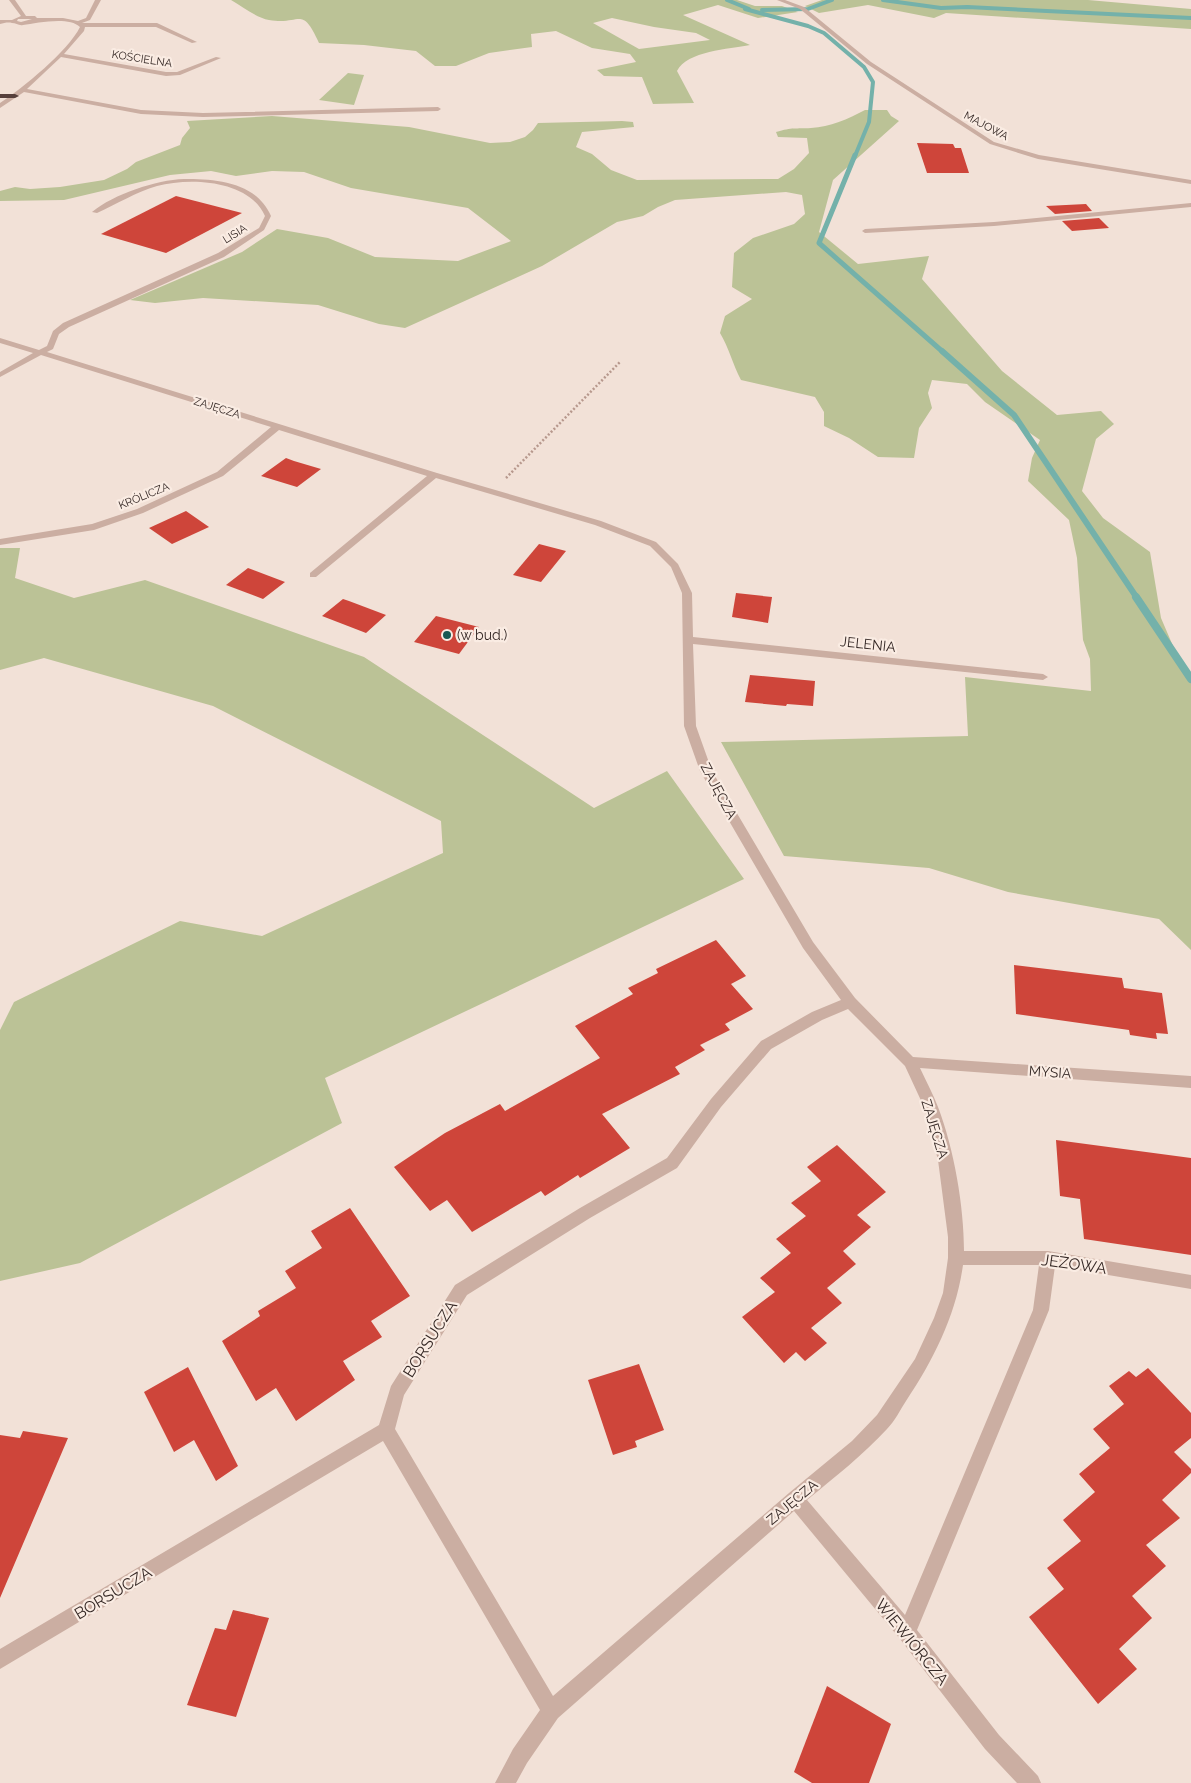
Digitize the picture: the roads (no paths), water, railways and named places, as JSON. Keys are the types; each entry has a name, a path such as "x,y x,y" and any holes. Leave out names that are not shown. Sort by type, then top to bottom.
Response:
{"highway":[{"path":"0,96 14,96"}],"street":[{"path":"12,0 24,17"},
{"path":"81,24 88,20 98,0"},
{"name":"MAJOWA","path":"780,0 804,9 870,63 992,143 1038,156 1191,182"},
{"path":"0,22 13,21 24,17 33,17 36,20"},
{"path":"13,21 25,24 36,20 63,20 81,24 157,25 194,42"},
{"path":"0,106 23,90 60,55 82,30 81,24"},
{"name":"KOŚCIELNA","path":"60,55 166,74 178,74 218,58"},
{"path":"23,90 105,106 166,114 203,115 438,109"},
{"name":"LISIA","path":"40,352 50,347 56,333 66,324 221,255 249,240 262,229 268,216 264,207 255,197 242,190 217,184 183,181 163,183 146,188 95,212"},
{"path":"865,231 994,224 1191,205"},
{"name":"ZAJĘCZA","path":"0,340 434,475 621,530 653,544 675,566 687,593 690,726 706,771 808,945 850,1002 910,1062 931,1107 945,1160 956,1237 956,1258 951,1293 942,1319 921,1365 883,1421 858,1447 794,1499 551,1712 520,1756 505,1783"},
{"path":"0,375 40,352"},
{"name":"KRÓLICZA","path":"0,542 94,527 140,511 220,474 278,426"},
{"path":"313,575 434,475"},
{"name":"JELENIA","path":"689,640 1043,677"},
{"name":"BORSUCZA","path":"0,1660 386,1430 397,1392 461,1290 585,1213 672,1163 716,1103 766,1044 817,1016 850,1002"},
{"name":"MYSIA","path":"910,1062 1191,1082"},
{"name":"JEŻOWA","path":"956,1258 1048,1258 1191,1282"},
{"path":"906,1632 1041,1310 1048,1258"},
{"path":"386,1430 551,1712"},
{"name":"WIEWIÓRCZA","path":"794,1499 906,1632 992,1742 1031,1783"}],"waterway":[{"path":"727,0 749,9"},
{"path":"762,10 808,9 832,0"},
{"path":"883,0 941,8 967,7 1191,18"},
{"path":"745,9 808,26 824,33 864,67 873,82 869,122 855,156"},
{"path":"855,155 819,243 943,352"},
{"path":"942,351 1014,415 1137,598"},
{"path":"1136,597 1191,679"}],"place":[{"name":"(w bud.)","path":"447,635"}]}
